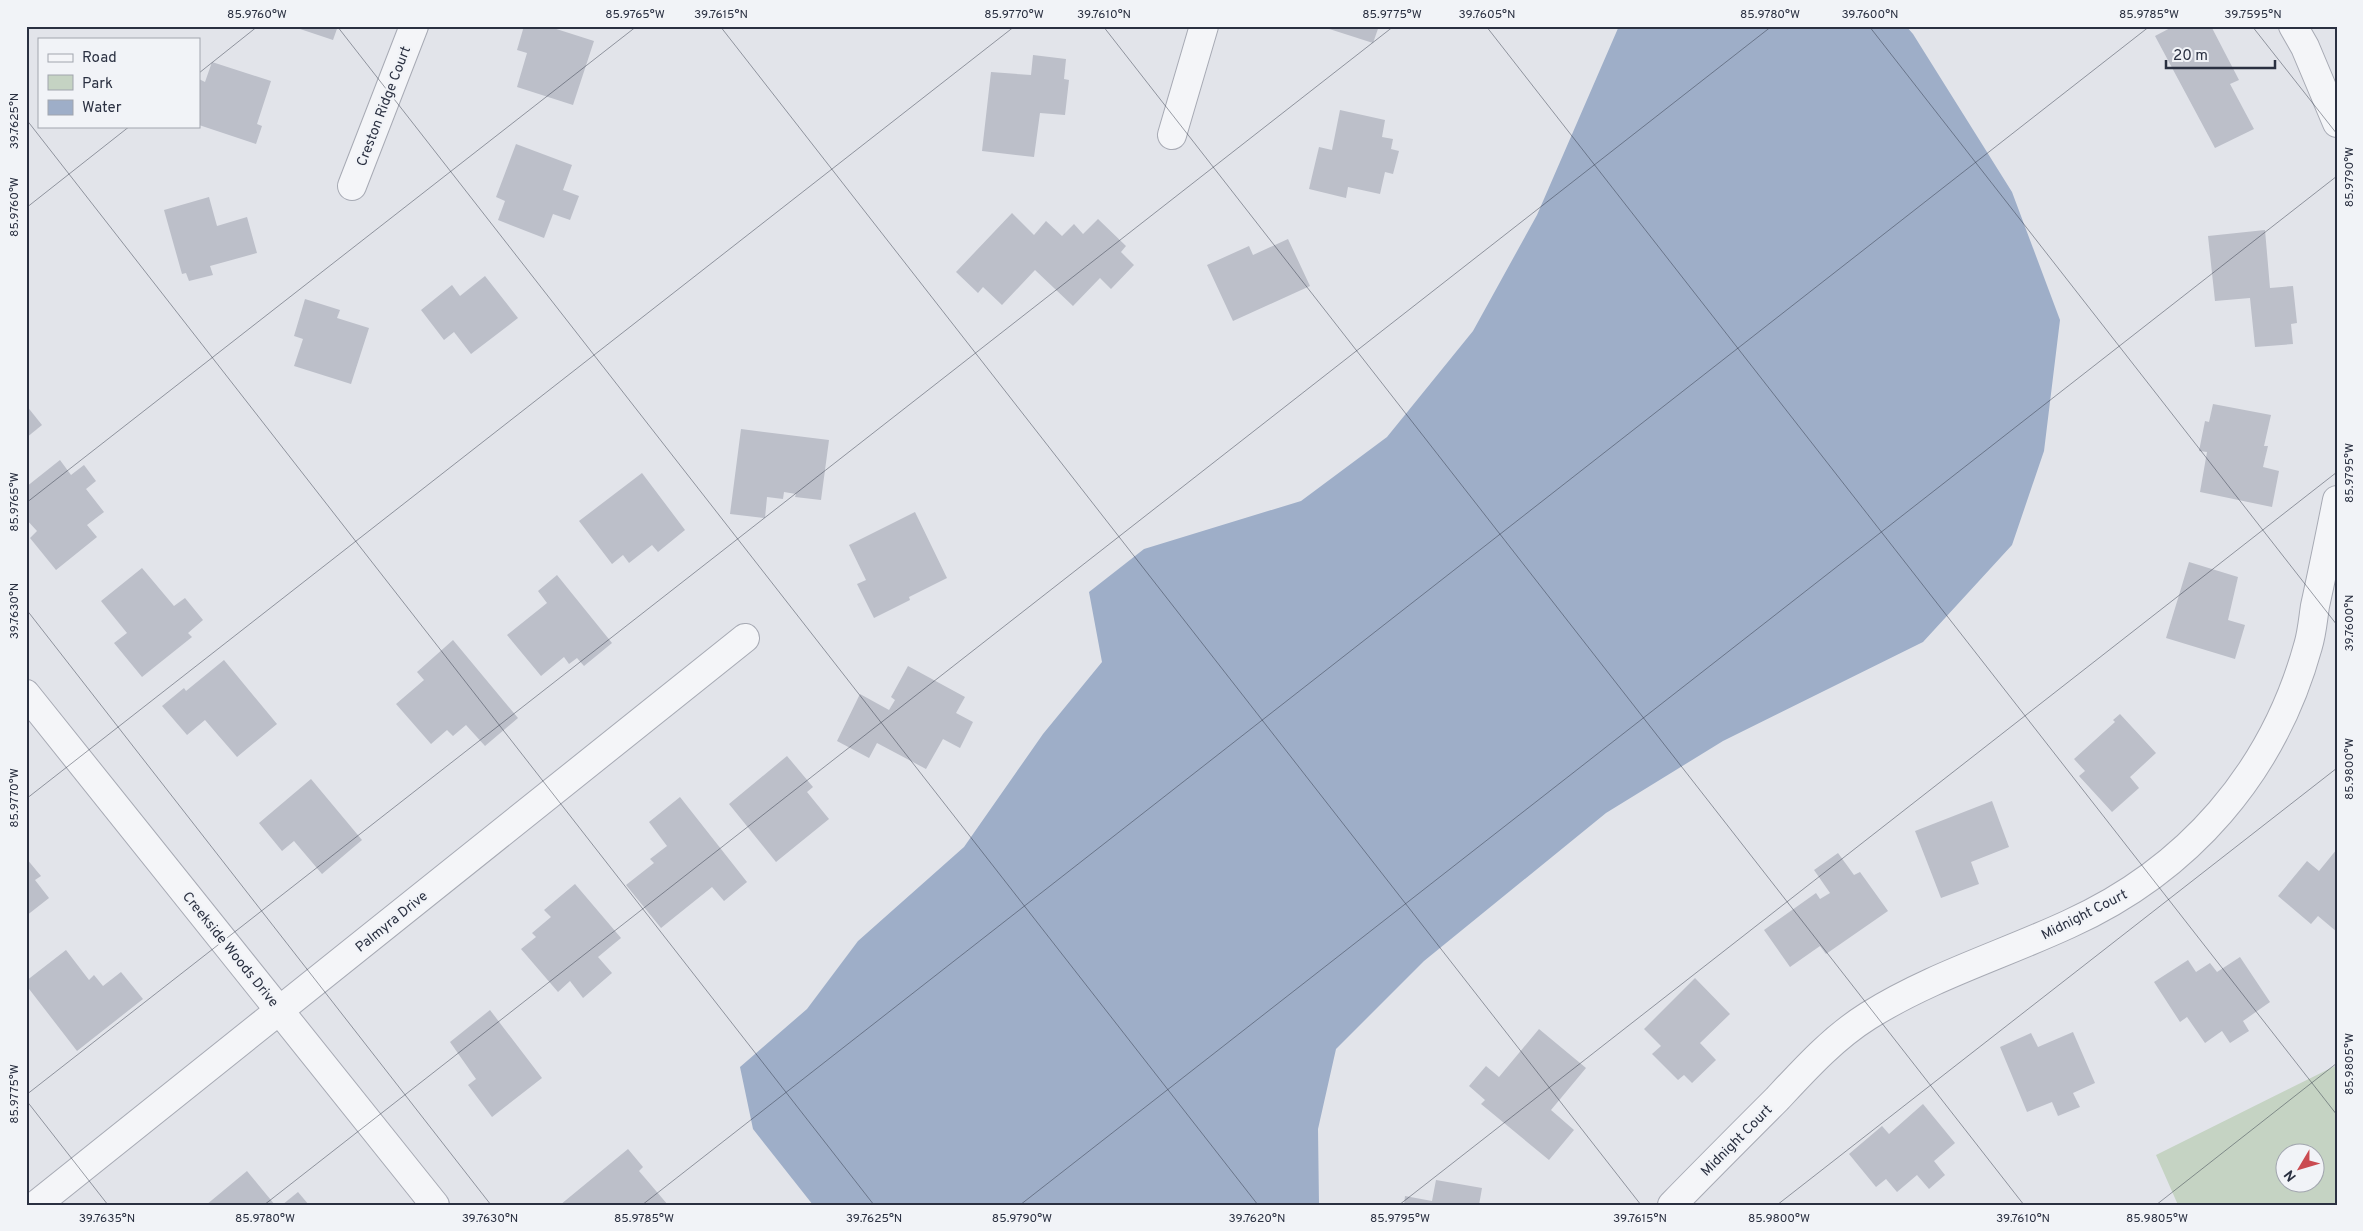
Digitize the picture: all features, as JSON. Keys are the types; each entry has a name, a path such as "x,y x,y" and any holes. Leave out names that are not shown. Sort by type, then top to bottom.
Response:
{"street":[{"name":"Creston Ridge Court","path":"352,186 414,26"},
{"path":"1172,135 1204,26"},
{"path":"2293,26 2305,47 2337,123"},
{"name":"Midnight Court","path":"1672,1205 1821,1053 1853,1027 1916,990 2068,925 2113,902 2169,864 2205,830 2248,778 2274,736 2288,706 2309,643 2337,500"},
{"name":"Palmyra Drive","path":"36,1205 745,638"},
{"name":"Creekside Woods Drive","path":"26,694 435,1205"}],"green space":[{"path":"2337,1065 2337,1205 2178,1205 2156,1155"}],"water":[{"path":"1619,26 1906,26 1913,34 2012,192 2060,320 2044,451 2012,545 1923,642 1723,741 1606,813 1424,961 1336,1049 1318,1129 1319,1205 813,1205 753,1129 740,1067 807,1009 858,941 964,847 1043,734 1102,662 1089,592 1144,549 1301,501 1387,437 1473,331 1537,215"}],"building":[{"path":"291,26 338,26 333,40"},
{"path":"524,26 547,26 594,41 573,105 517,87 527,53 517,50"},
{"path":"1320,26 1379,26 1373,43"},
{"path":"2174,26 2211,26 2239,80 2230,84 2254,129 2215,148 2155,36"},
{"path":"1033,55 1066,59 1064,79 1069,80 1065,115 1040,113 1034,157 982,151 991,72 1031,75"},
{"path":"212,62 271,81 257,124 262,126 256,144 200,125 200,80 205,82"},
{"path":"1340,110 1385,120 1382,137 1393,139 1391,149 1399,151 1393,174 1385,172 1380,194 1348,187 1346,198 1309,189 1319,147 1332,150"},
{"path":"516,144 572,165 563,190 579,196 570,220 553,214 544,238 498,220 505,201 496,197"},
{"path":"209,197 217,226 247,217 257,253 210,266 213,275 189,281 186,273 182,274 164,210"},
{"path":"1012,213 1034,235 1046,221 1062,236 1074,224 1083,234 1098,219 1126,246 1121,252 1134,265 1111,289 1100,278 1073,306 1035,270 1002,305 983,287 978,293 956,272"},
{"path":"2265,230 2270,288 2293,286 2297,323 2291,324 2293,344 2255,347 2250,298 2215,301 2208,236"},
{"path":"1288,239 1310,286 1233,321 1207,265 1249,246 1253,255"},
{"path":"485,276 518,318 471,354 454,332 444,340 421,310 452,285 460,296"},
{"path":"305,299 340,310 337,318 369,328 351,384 294,366 303,339 294,336"},
{"path":"2213,404 2271,415 2264,446 2268,446 2263,467 2279,471 2272,507 2200,492 2207,452 2199,451 2205,421 2209,422"},
{"path":"26,405 42,425 26,438"},
{"path":"741,429 829,440 821,500 795,497 796,494 784,492 783,499 767,497 765,518 730,514"},
{"path":"60,460 71,475 84,465 96,481 86,489 104,512 87,525 97,537 56,570 30,538 37,531 26,519 26,487"},
{"path":"642,473 685,530 658,552 652,545 629,563 623,555 612,564 579,521"},
{"path":"915,512 947,578 909,597 910,600 874,618 857,584 866,580 849,545"},
{"path":"2189,562 2238,577 2228,620 2245,625 2235,659 2166,638"},
{"path":"142,568 174,606 185,598 203,620 188,633 192,637 142,677 114,643 127,633 101,601"},
{"path":"557,575 612,643 584,666 577,658 569,664 564,657 541,676 507,635 547,603 538,591"},
{"path":"453,640 518,718 485,746 466,725 453,736 447,730 431,744 396,704 424,680 417,672"},
{"path":"224,660 277,724 237,757 205,720 187,735 162,706 184,688 186,691"},
{"path":"908,666 965,697 956,713 973,722 960,748 943,739 926,769 877,743 869,758 837,741 860,694 889,710 895,700 891,697"},
{"path":"2120,714 2156,753 2130,777 2139,788 2112,812 2079,776 2085,771 2074,759 2115,722 2113,720"},
{"path":"787,756 813,787 807,792 829,819 776,862 729,804"},
{"path":"311,779 362,840 322,874 294,841 282,851 259,823"},
{"path":"680,797 747,882 724,901 712,887 661,928 626,885 654,863 650,859 667,846 649,822"},
{"path":"1992,801 2009,847 1971,862 1979,884 1941,898 1915,831"},
{"path":"2337,849 2337,932 2318,916 2311,924 2278,896 2307,861 2319,871"},
{"path":"1838,853 1854,875 1860,872 1888,911 1826,954 1820,946 1790,967 1764,930 1816,893 1820,899 1830,893 1814,870"},
{"path":"26,858 41,876 35,880 49,898 26,916"},
{"path":"575,884 621,938 598,957 612,973 583,998 570,981 558,992 521,949 536,937 532,933 551,917 544,910"},
{"path":"66,950 89,980 94,975 103,986 121,972 143,999 77,1051 26,985 26,981"},
{"path":"2240,957 2270,1002 2243,1021 2249,1031 2230,1043 2222,1031 2205,1043 2187,1017 2180,1022 2154,982 2188,960 2196,972 2210,963 2217,972"},
{"path":"1695,978 1730,1014 1700,1043 1716,1060 1692,1083 1684,1075 1678,1080 1652,1054 1661,1046 1644,1029"},
{"path":"490,1010 542,1078 492,1117 468,1085 476,1079 450,1042"},
{"path":"1539,1029 1586,1068 1551,1110 1574,1130 1549,1160 1481,1104 1485,1100 1469,1086 1486,1066 1499,1077"},
{"path":"2073,1032 2095,1083 2073,1093 2080,1107 2058,1116 2052,1102 2027,1112 2000,1047 2031,1033 2038,1047"},
{"path":"1923,1104 1955,1143 1934,1161 1945,1175 1929,1189 1917,1175 1897,1192 1886,1179 1876,1187 1849,1154 1882,1126 1889,1134"},
{"path":"628,1149 643,1167 639,1171 668,1205 560,1205"},
{"path":"247,1171 275,1205 206,1205"},
{"path":"1436,1180 1482,1188 1479,1205 1404,1205 1405,1196 1432,1201"},
{"path":"298,1192 309,1205 282,1205"}]}
